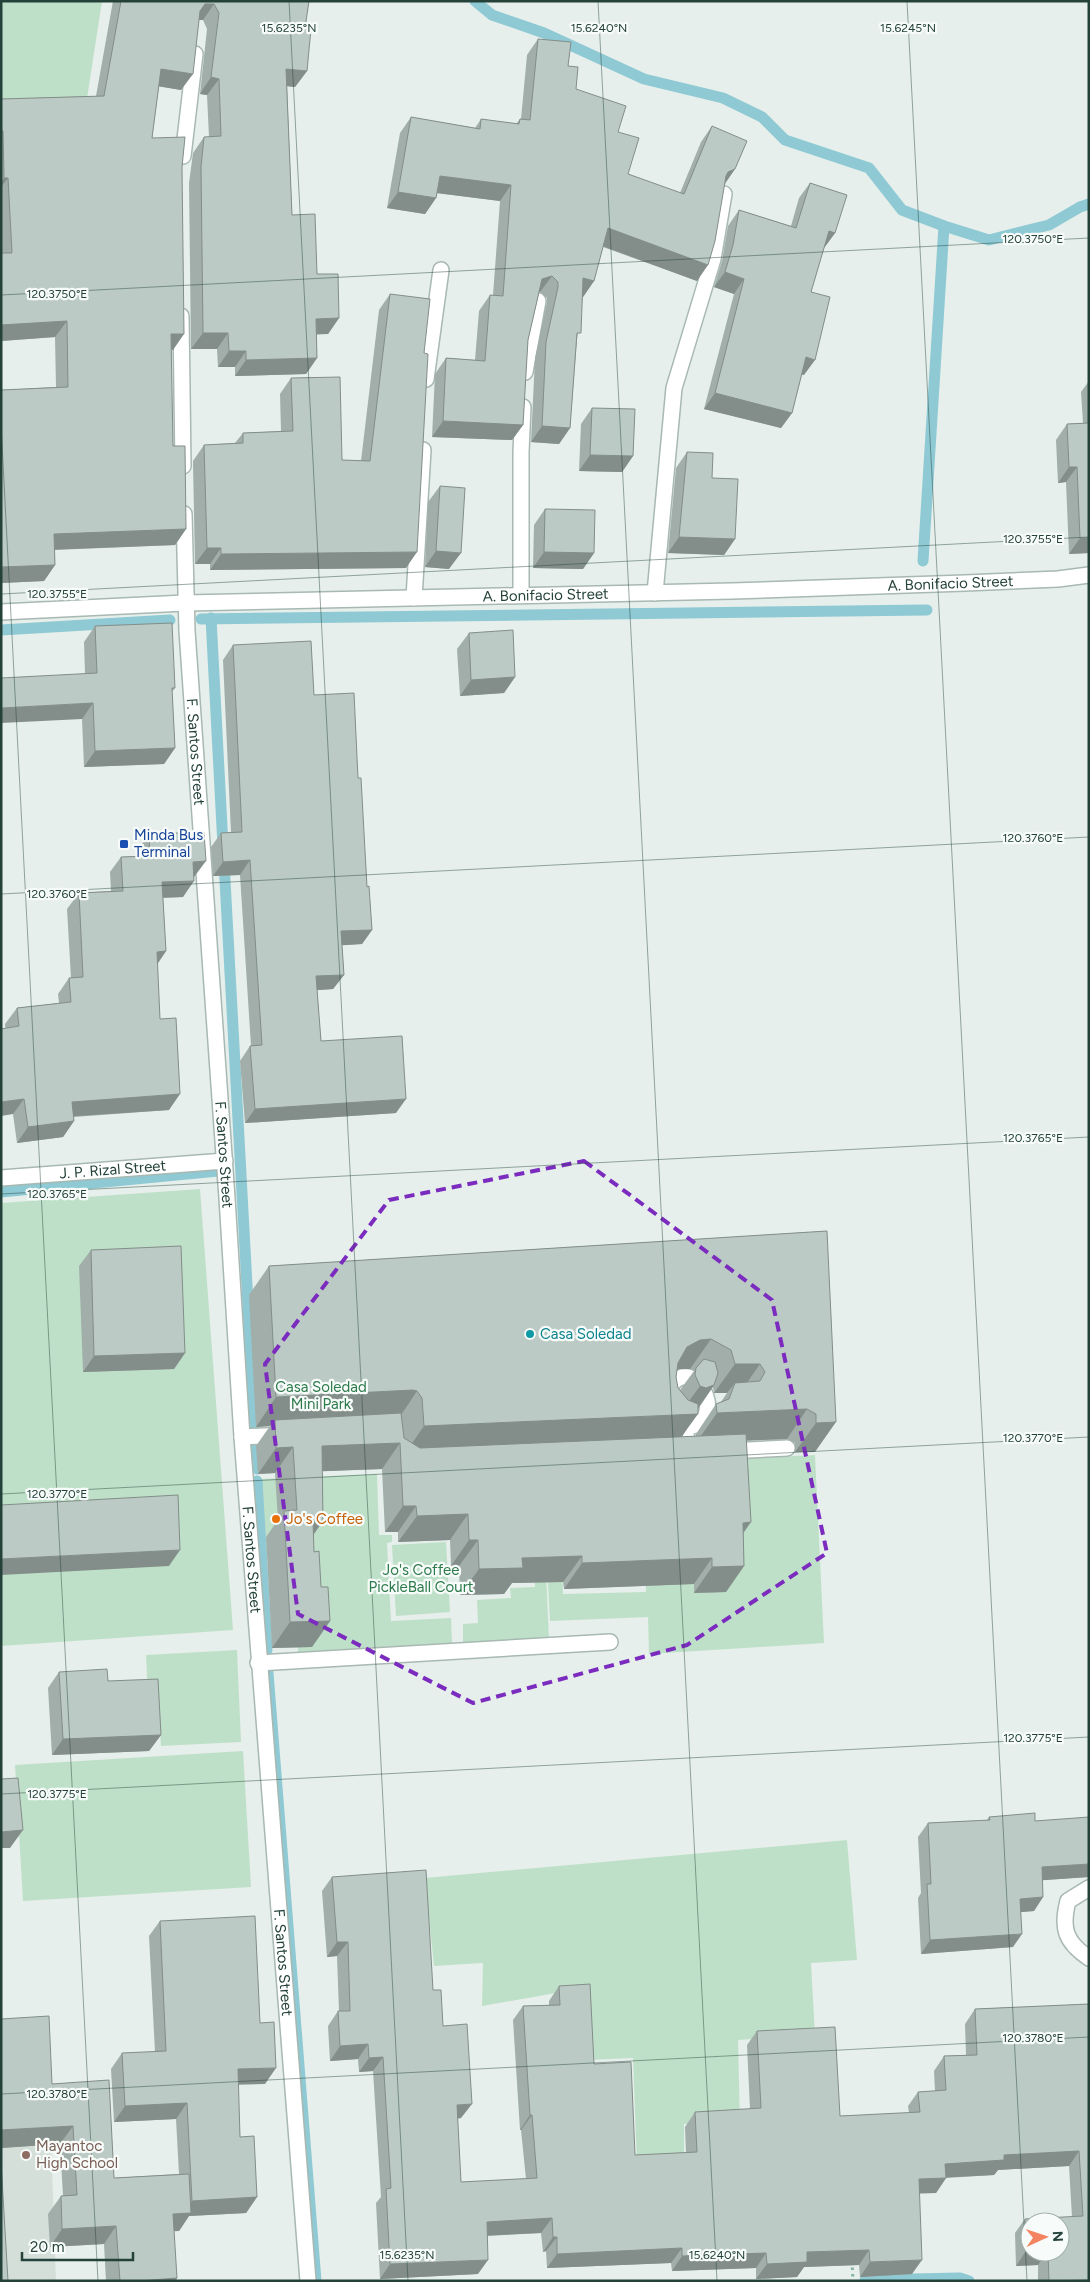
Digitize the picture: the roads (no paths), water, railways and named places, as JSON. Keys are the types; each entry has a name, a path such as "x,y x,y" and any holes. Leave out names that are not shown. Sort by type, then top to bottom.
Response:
{"street":[{"path":"181,173 197,38"},
{"path":"655,593 674,388 713,259 724,194"},
{"path":"425,398 426,370 441,270"},
{"name":"F. Santos Street","path":"181,299 185,603 225,1161 258,1663 308,2281"},
{"path":"521,596 521,452 524,390 526,357 538,301"},
{"path":"414,598 423,434"},
{"name":"A. Bonifacio Street","path":"1,612 185,603 655,593 965,583 1058,579 1089,575"},
{"name":"J. P. Rizal Street","path":"1,1178 225,1161"},
{"path":"681,1378 691,1378 703,1386 707,1403 701,1422 686,1426 664,1410 665,1396 672,1384 681,1378"},
{"path":"707,1403 726,1402"},
{"path":"686,1426 687,1452"},
{"path":"242,1437 294,1434"},
{"path":"667,1454 787,1448"},
{"path":"258,1663 610,1642"},
{"path":"1089,1888 1068,1901 1063,1921 1068,1938 1089,1958"}],"waterway":[{"path":"475,1 492,15 544,33 644,79 723,98 762,117 785,140 869,168 902,210 944,226 989,240 1049,225 1080,207 1089,204"},
{"path":"923,561 944,226"},
{"path":"201,619 927,610"},
{"path":"211,618 223,846"},
{"path":"1,630 170,620"},
{"path":"224,862 257,1469"},
{"path":"1,1192 218,1171"},
{"path":"257,1481 267,1650"},
{"path":"268,1673 316,2281"},
{"path":"865,2280 960,2278 969,2281"}],"place":[{"name":"Minda Bus Terminal","path":"124,844"},
{"name":"Casa Soledad","path":"530,1334"},
{"name":"Jo's Coffee","path":"276,1519"},
{"name":"Mayantoc High School","path":"26,2155"}],"park label":[{"name":"Casa Soledad Mini Park","path":"321,1396"},
{"name":"Jo's Coffee PickleBall Court","path":"421,1578"}]}
